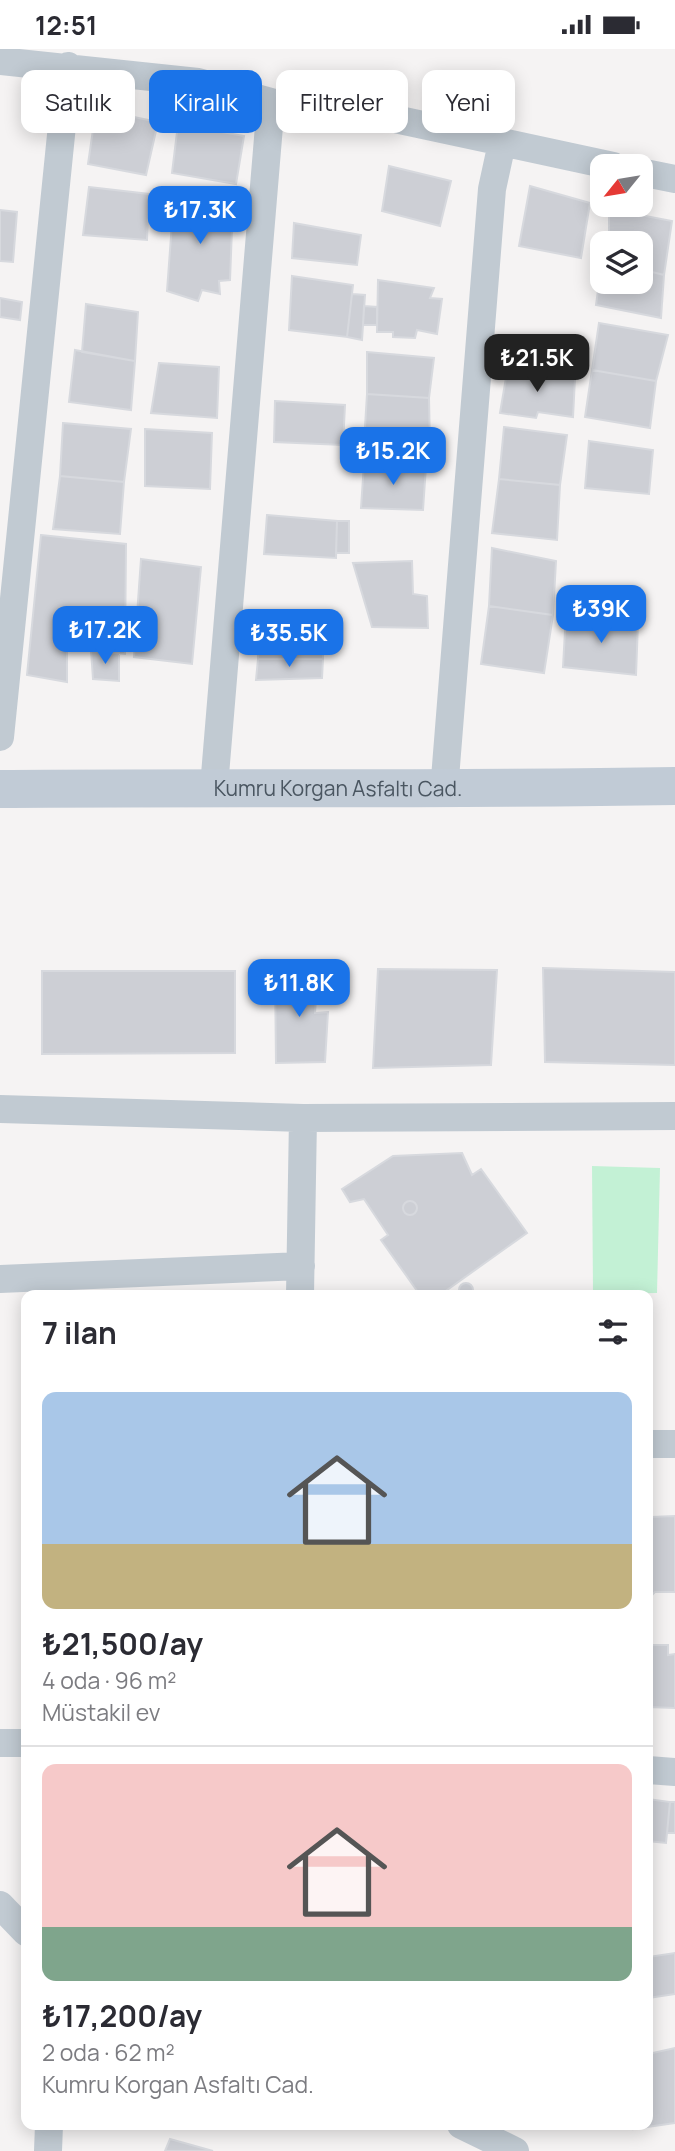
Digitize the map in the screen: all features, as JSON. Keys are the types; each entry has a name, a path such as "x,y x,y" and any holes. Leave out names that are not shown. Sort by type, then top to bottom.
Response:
{"main road":[{"name":"Kumru Korgan Asfaltı Cad.","path":"0,789 214,787 443,791 675,785"}],"street":[{"path":"0,61 68,66 198,82 271,102 395,119 590,161"},
{"path":"0,737 68,66"},
{"path":"214,787 271,102"},
{"path":"443,791 492,189 502,143"},
{"path":"653,175 675,179"},
{"path":"0,1109 303,1118 675,1116"},
{"path":"300,1290 303,1118"},
{"path":"0,1279 301,1266"},
{"path":"653,1444 675,1444"},
{"path":"0,1743 21,1743"},
{"path":"653,1770 675,1772"},
{"path":"0,1905 21,1928"},
{"path":"48,2151 49,2130"},
{"path":"471,2130 515,2151"}],"green space":[{"path":"592,1166 660,1168 657,1293 653,1293 653,1290 593,1290"}],"building":[{"path":"135,117 149,120 149,133 156,133 146,175 88,164 93,133 135,133"},
{"path":"177,133 228,133 244,136 236,184 172,173"},
{"path":"389,166 451,181 440,226 382,211"},
{"path":"530,186 590,203 581,258 519,246"},
{"path":"89,187 149,194 147,240 83,235"},
{"path":"174,196 233,203 230,280 219,281 220,294 202,290 198,301 167,291"},
{"path":"0,210 17,212 13,262 0,261"},
{"path":"609,217 651,217 672,221 664,275 653,272 653,231 609,231"},
{"path":"294,223 361,235 357,265 292,258"},
{"path":"653,272 664,275 661,318 596,305 598,294 653,294"},
{"path":"292,276 353,285 347,337 289,330"},
{"path":"378,280 434,288 430,298 442,299 437,334 417,330 415,338 393,337 393,332 377,332"},
{"path":"352,294 365,295 362,340 347,337"},
{"path":"0,298 22,302 20,320 0,317"},
{"path":"86,304 138,312 135,361 82,352"},
{"path":"364,306 377,307 377,325 363,325"},
{"path":"599,323 668,335 656,381 592,370"},
{"path":"75,350 135,361 131,410 69,402"},
{"path":"367,352 434,358 429,398 367,394"},
{"path":"159,363 219,367 217,418 151,413"},
{"path":"508,366 575,378 573,417 538,412 536,418 500,413"},
{"path":"592,370 656,381 650,428 585,417"},
{"path":"367,394 429,398 430,445 364,443"},
{"path":"275,401 345,405 343,445 274,442"},
{"path":"63,423 131,429 124,482 60,476"},
{"path":"504,427 567,435 560,485 499,479"},
{"path":"145,429 212,433 210,489 145,486"},
{"path":"589,441 653,450 649,494 585,488"},
{"path":"364,463 426,466 423,510 361,508"},
{"path":"60,476 124,482 120,534 53,529"},
{"path":"499,479 560,485 557,540 492,533"},
{"path":"267,515 337,521 336,558 264,554"},
{"path":"337,521 349,521 349,553 336,553"},
{"path":"41,535 126,544 125,654 67,649 67,682 27,675"},
{"path":"492,548 556,561 553,615 489,606"},
{"path":"141,559 201,567 192,664 134,657"},
{"path":"412,561 413,594 427,596 428,628 372,627 353,563"},
{"path":"489,606 553,615 544,673 481,664"},
{"path":"566,613 638,623 636,675 563,667"},
{"path":"257,614 336,615 336,638 323,637 323,659 258,659"},
{"path":"91,650 119,653 119,681 93,679"},
{"path":"258,659 323,659 322,678 256,680"},
{"path":"543,968 675,972 675,1065 545,1062"},
{"path":"378,969 497,970 491,1065 373,1068"},
{"path":"42,971 235,971 235,1053 42,1054"},
{"path":"275,971 318,971 315,1013 328,1012 325,1062 276,1063"},
{"path":"462,1153 472,1175 481,1169 527,1233 447,1290 416,1290 381,1240 388,1235 364,1199 350,1202 342,1189 393,1156"},
{"path":"410,1201 415,1203 415,1213 410,1215 405,1213 403,1208 405,1203"},
{"path":"466,1283 473,1290 459,1290 461,1285"},
{"path":"675,1516 675,1592 653,1594 653,1517"},
{"path":"653,1645 668,1645 668,1655 675,1654 675,1708 653,1707"},
{"path":"653,1800 670,1802 666,1843 653,1842"},
{"path":"670,1802 675,1802 675,1833 667,1833"},
{"path":"675,1953 675,1994 653,1997 653,1956"},
{"path":"675,2048 675,2123 653,2126 653,2053"},
{"path":"170,2139 213,2151 165,2151"}]}
